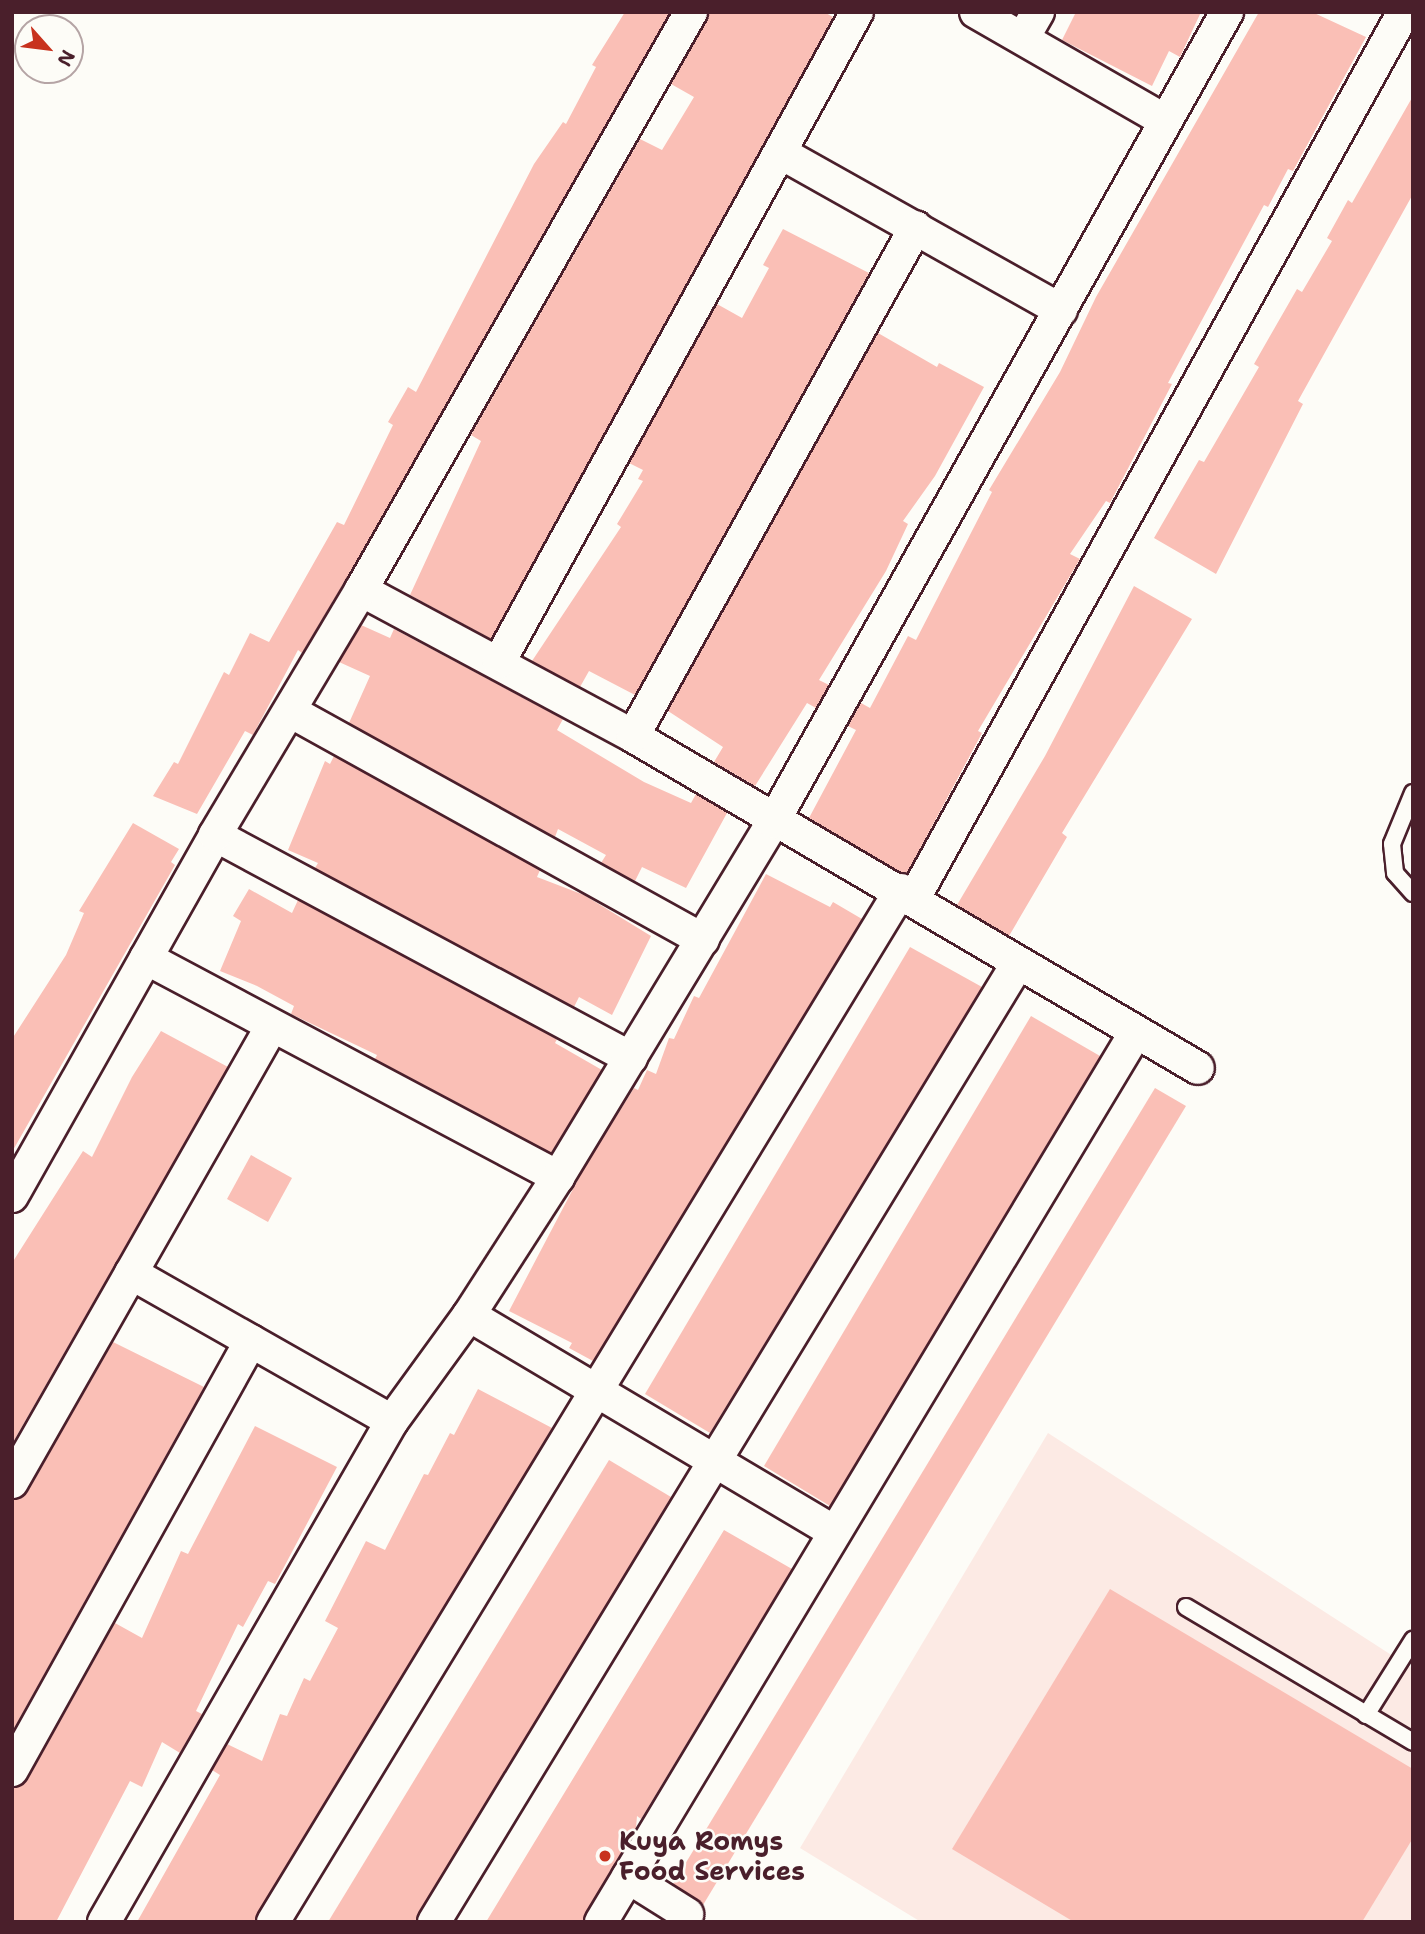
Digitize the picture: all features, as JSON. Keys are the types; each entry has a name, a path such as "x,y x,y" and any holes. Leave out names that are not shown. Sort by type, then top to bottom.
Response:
{"street":[{"path":"12,1196 215,835 361,590 691,12"},
{"path":"499,662 858,12"},
{"path":"976,12 1030,25 1164,120"},
{"path":"104,1922 392,1421 469,1315 558,1177 773,822 1061,310 1164,120 1227,12"},
{"path":"272,1922 596,1387 907,894 1404,12"},
{"path":"781,153 1061,310"},
{"path":"633,736 916,227"},
{"path":"361,590 633,736 773,822 907,894 1018,963 1198,1068"},
{"path":"290,711 703,940"},
{"path":"215,835 631,1058"},
{"path":"146,958 558,1177"},
{"path":"434,1922 1018,963"},
{"path":"12,1482 272,1026"},
{"path":"601,1922 833,1531 1136,1032"},
{"path":"131,1273 392,1421"},
{"path":"469,1315 596,1387 833,1531"},
{"path":"12,1770 251,1341"},
{"path":"628,1877 687,1914"}],"lane":[{"path":"1413,793 1392,844 1395,873 1413,893"},
{"path":"1186,1608 1413,1742"},
{"path":"1366,1715 1413,1640"}],"shaded area":[{"path":"1048,1433 1413,1669 1413,1922 921,1922 800,1848"}],"building":[{"path":"625,12 670,12 345,581 302,653 298,650 253,735 245,731 197,814 153,796 174,762 178,764 224,672 229,675 250,633 269,642 337,522 344,525 393,425 388,422 408,387 416,392 534,164 563,122 566,124 596,67 592,65"},
{"path":"709,12 824,12 833,17 491,639 410,595 481,441 471,435 640,139 662,150 694,97 671,84"},
{"path":"1076,12 1201,12 1180,57 1169,51 1152,86 1062,40"},
{"path":"1259,12 1312,12 1366,37 1293,171 1288,169 1268,207 1264,205 1168,383 1172,384 1110,503 1106,501 1070,554 1080,559 978,731 982,733 907,873 900,872 809,818 856,730 848,726 861,703 870,708 908,636 916,640 992,492 989,490 1060,372 1096,297"},
{"path":"1413,96 1413,194 1298,401 1303,404 1216,574 1154,538 1199,460 1204,462 1259,367 1254,364 1297,289 1302,292 1332,241 1327,238 1348,200 1352,203"},
{"path":"783,229 869,273 635,695 589,671 580,687 532,661 621,527 617,524 643,481 638,479 643,470 629,463 717,304 742,318 769,268 763,265"},
{"path":"878,333 937,367 939,363 984,387 935,476 903,521 908,524 886,571 819,680 829,685 816,708 807,703 755,786 714,762 723,747 668,711"},
{"path":"1134,586 1192,619 1062,833 1067,837 1009,936 957,905 1045,756"},
{"path":"361,625 390,638 394,629 563,719 557,730 644,782 691,803 696,794 727,813 686,888 642,867 635,881 601,863 606,855 558,829 555,837 349,723 370,676 339,662"},
{"path":"334,756 540,870 537,877 584,895 651,936 612,1015 579,997 574,1007 315,868 318,863 288,850 325,761 330,764"},
{"path":"133,823 179,849 171,862 175,865 12,1152 12,1039 66,955 84,913 79,911"},
{"path":"766,874 830,907 833,902 862,919 593,1361 569,1348 572,1343 509,1311 583,1170 634,1088 638,1090 647,1070 656,1074 669,1038 674,1039 694,996 699,998"},
{"path":"249,889 292,913 298,900 557,1039 555,1043 602,1070 551,1153 375,1059 377,1055 291,1014 294,1006 257,986 220,971 241,921 233,916"},
{"path":"910,947 982,987 710,1433 645,1394"},
{"path":"1031,1016 1100,1056 830,1506 764,1466"},
{"path":"161,1031 228,1067 12,1444 12,1263 83,1151 92,1157 132,1077"},
{"path":"1155,1088 1186,1106 703,1905 673,1884"},
{"path":"251,1155 292,1178 268,1222 227,1199"},
{"path":"113,1342 204,1387 12,1732 12,1500 28,1491"},
{"path":"478,1389 552,1428 255,1922 137,1922 220,1775 212,1770 227,1744 262,1761 280,1714 287,1716 304,1678 310,1681 338,1628 325,1621 366,1541 385,1550 424,1474 428,1475 450,1433 454,1435"},
{"path":"255,1426 337,1467 275,1584 268,1581 243,1627 238,1624 196,1711 202,1714 180,1753 162,1742 142,1787 130,1781 56,1922 12,1922 12,1788 28,1779 115,1623 142,1638 181,1551 188,1554"},
{"path":"609,1460 671,1497 416,1922 328,1922"},
{"path":"724,1530 792,1569 641,1819 637,1816 636,1828 583,1922 486,1922"},
{"path":"1110,1589 1413,1769 1413,1838 1362,1922 1074,1922 952,1849"}],"place":[{"name":"Kuya Romys Food Services","path":"605,1856"}]}
